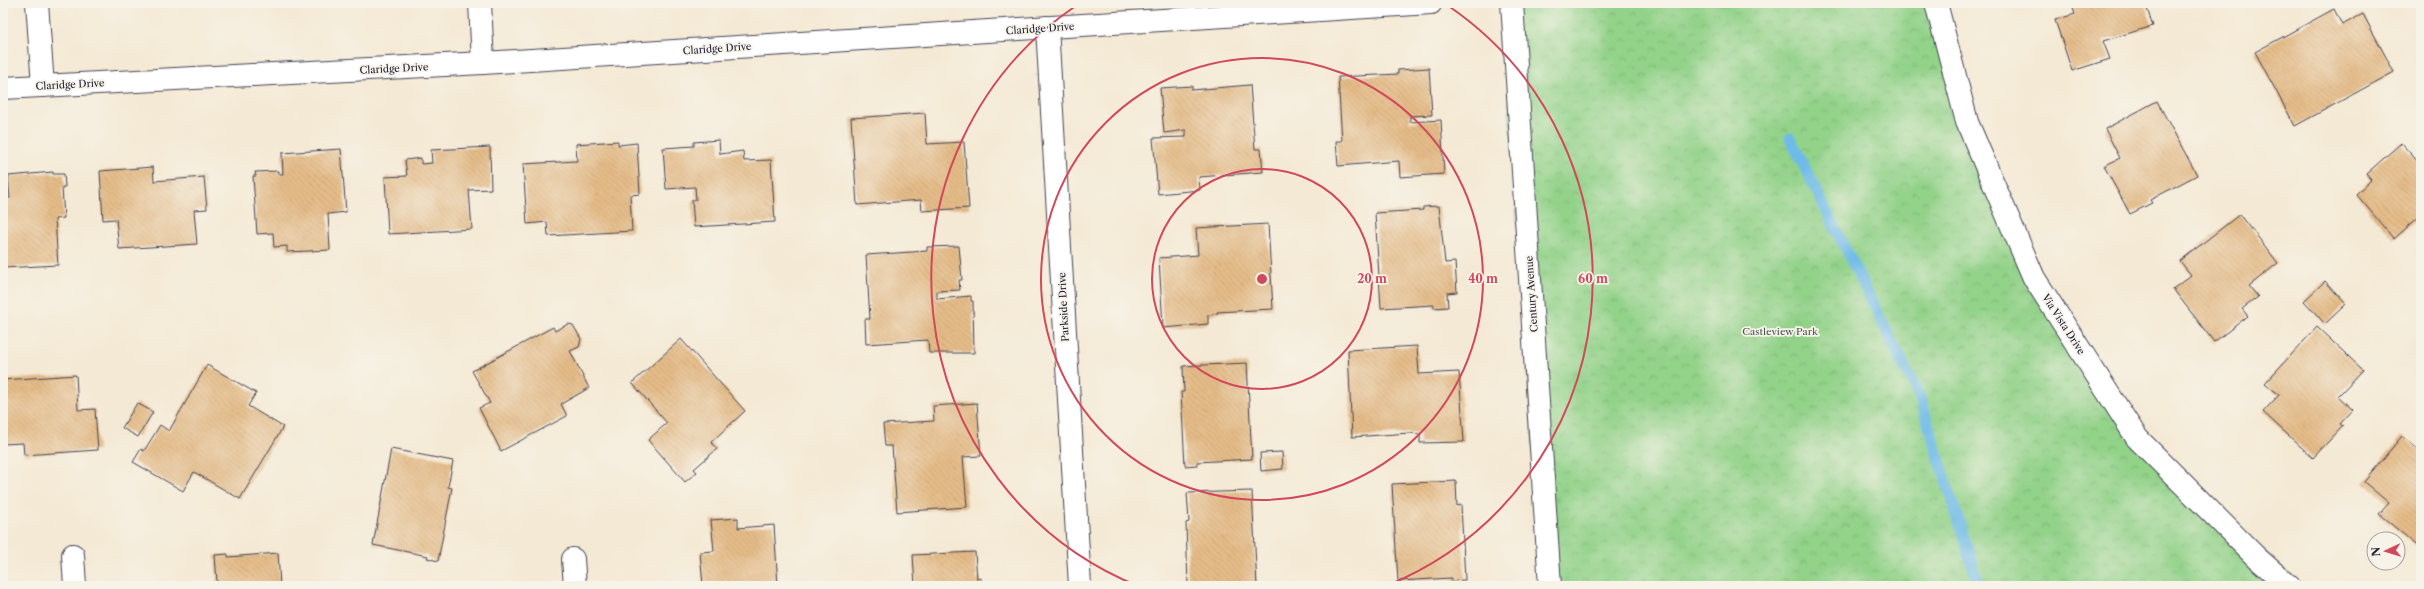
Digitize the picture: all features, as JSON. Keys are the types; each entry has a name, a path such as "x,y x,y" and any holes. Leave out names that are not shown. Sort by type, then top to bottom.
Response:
{"street":[{"path":"37,3 43,86"},
{"path":"480,3 483,63"},
{"name":"Claridge Drive","path":"3,88 483,63 1431,3"},
{"name":"Century Avenue","path":"1512,3 1550,586"},
{"name":"Via Vista Drive","path":"1936,3 1967,122 2034,278 2137,438 2257,558 2289,586"},
{"name":"Parkside Drive","path":"1047,27 1080,586"},
{"path":"72,555 75,586"},
{"path":"573,559 575,586"}],"green space":[{"name":"Castleview Park","path":"1502,3 1932,3 1968,132 2095,379 2223,517 2303,586 1543,586"}],"building":[{"path":"2071,3 2145,3 2153,26 2103,41 2110,59 2072,71 2055,20 2075,14"},
{"path":"2334,9 2342,25 2363,14 2394,72 2295,126 2255,52"},
{"path":"1429,68 1432,115 1410,116 1410,122 1441,120 1444,174 1400,177 1399,161 1338,166 1336,141 1342,141 1338,77 1398,74 1398,70"},
{"path":"1250,85 1255,149 1261,149 1263,172 1199,177 1200,190 1158,194 1153,138 1186,137 1186,130 1164,133 1160,88 1192,86 1192,90"},
{"path":"2157,101 2197,175 2150,200 2152,203 2130,214 2104,166 2120,158 2105,129"},
{"path":"925,113 927,144 964,142 969,208 922,211 921,200 857,205 851,118"},
{"path":"719,140 720,154 743,151 744,161 771,160 775,222 694,227 692,200 696,200 695,187 666,189 663,148 694,146 694,142"},
{"path":"618,141 618,145 637,143 640,194 630,195 632,231 548,236 547,222 527,224 523,164 577,161 576,144"},
{"path":"2401,143 2421,165 2421,215 2394,239 2356,194 2371,180 2366,174"},
{"path":"490,147 491,189 469,190 472,229 388,234 385,177 407,176 405,160 421,158 421,164 432,163 431,150"},
{"path":"341,149 346,212 328,214 330,250 287,252 287,246 274,247 273,233 257,234 253,176 256,176 255,172 278,171 278,174 283,174 282,153"},
{"path":"153,167 154,181 204,177 207,209 194,210 197,244 119,249 116,219 103,220 100,171"},
{"path":"53,172 53,174 64,174 65,187 62,187 64,218 55,219 58,265 3,268 3,198 10,198 8,176"},
{"path":"1439,206 1445,263 1455,262 1457,292 1447,293 1448,307 1434,308 1434,305 1381,308 1375,213 1423,210 1423,207"},
{"path":"2240,214 2278,263 2249,286 2258,297 2242,309 2248,316 2214,342 2173,289 2191,275 2180,261"},
{"path":"1268,224 1273,309 1217,312 1217,314 1208,315 1208,324 1163,328 1159,258 1198,255 1196,228"},
{"path":"959,246 962,280 959,280 960,290 937,291 937,299 971,296 971,301 973,301 974,353 929,353 928,340 866,344 865,319 870,319 866,255 927,251 927,247"},
{"path":"2325,281 2346,304 2325,324 2304,301"},
{"path":"568,324 573,325 581,339 579,347 570,351 589,388 561,404 567,416 501,451 479,408 490,403 472,371 553,327 555,331"},
{"path":"2317,327 2363,370 2338,396 2353,410 2340,424 2343,426 2313,458 2263,412 2279,395 2265,383"},
{"path":"681,339 745,411 711,442 717,449 694,469 697,472 685,482 648,440 667,423 632,383"},
{"path":"1417,346 1419,374 1459,372 1464,442 1420,443 1420,434 1410,433 1352,437 1348,350"},
{"path":"1247,363 1252,459 1197,462 1197,465 1185,466 1181,392 1184,392 1183,366"},
{"path":"207,365 256,393 248,406 283,427 240,499 194,472 183,491 133,462 141,449 144,451 160,425 169,431"},
{"path":"76,375 78,410 95,409 98,450 24,455 23,443 3,444 3,380"},
{"path":"137,403 153,412 138,437 122,428"},
{"path":"977,403 981,456 963,457 967,507 897,512 892,446 885,446 883,424 934,421 933,406"},
{"path":"2402,436 2421,452 2421,549 2406,536 2406,531 2399,531 2379,514 2389,503 2364,482"},
{"path":"391,449 453,461 448,487 452,488 438,561 427,558 428,556 373,545"},
{"path":"1282,452 1283,469 1261,471 1260,453"},
{"path":"1456,481 1457,506 1461,505 1465,580 1451,581 1452,578 1398,581 1392,484"},
{"path":"1252,491 1257,586 1188,586 1186,523 1189,522 1187,493"},
{"path":"738,518 738,528 774,525 778,586 703,586 700,552 714,551 711,520"},
{"path":"975,552 977,579 981,578 981,586 915,586 913,555"},
{"path":"278,553 280,586 214,586 214,582 217,582 215,555 228,554 228,557"}],"waterway":[{"path":"1790,138 1920,398 1979,586"}]}
